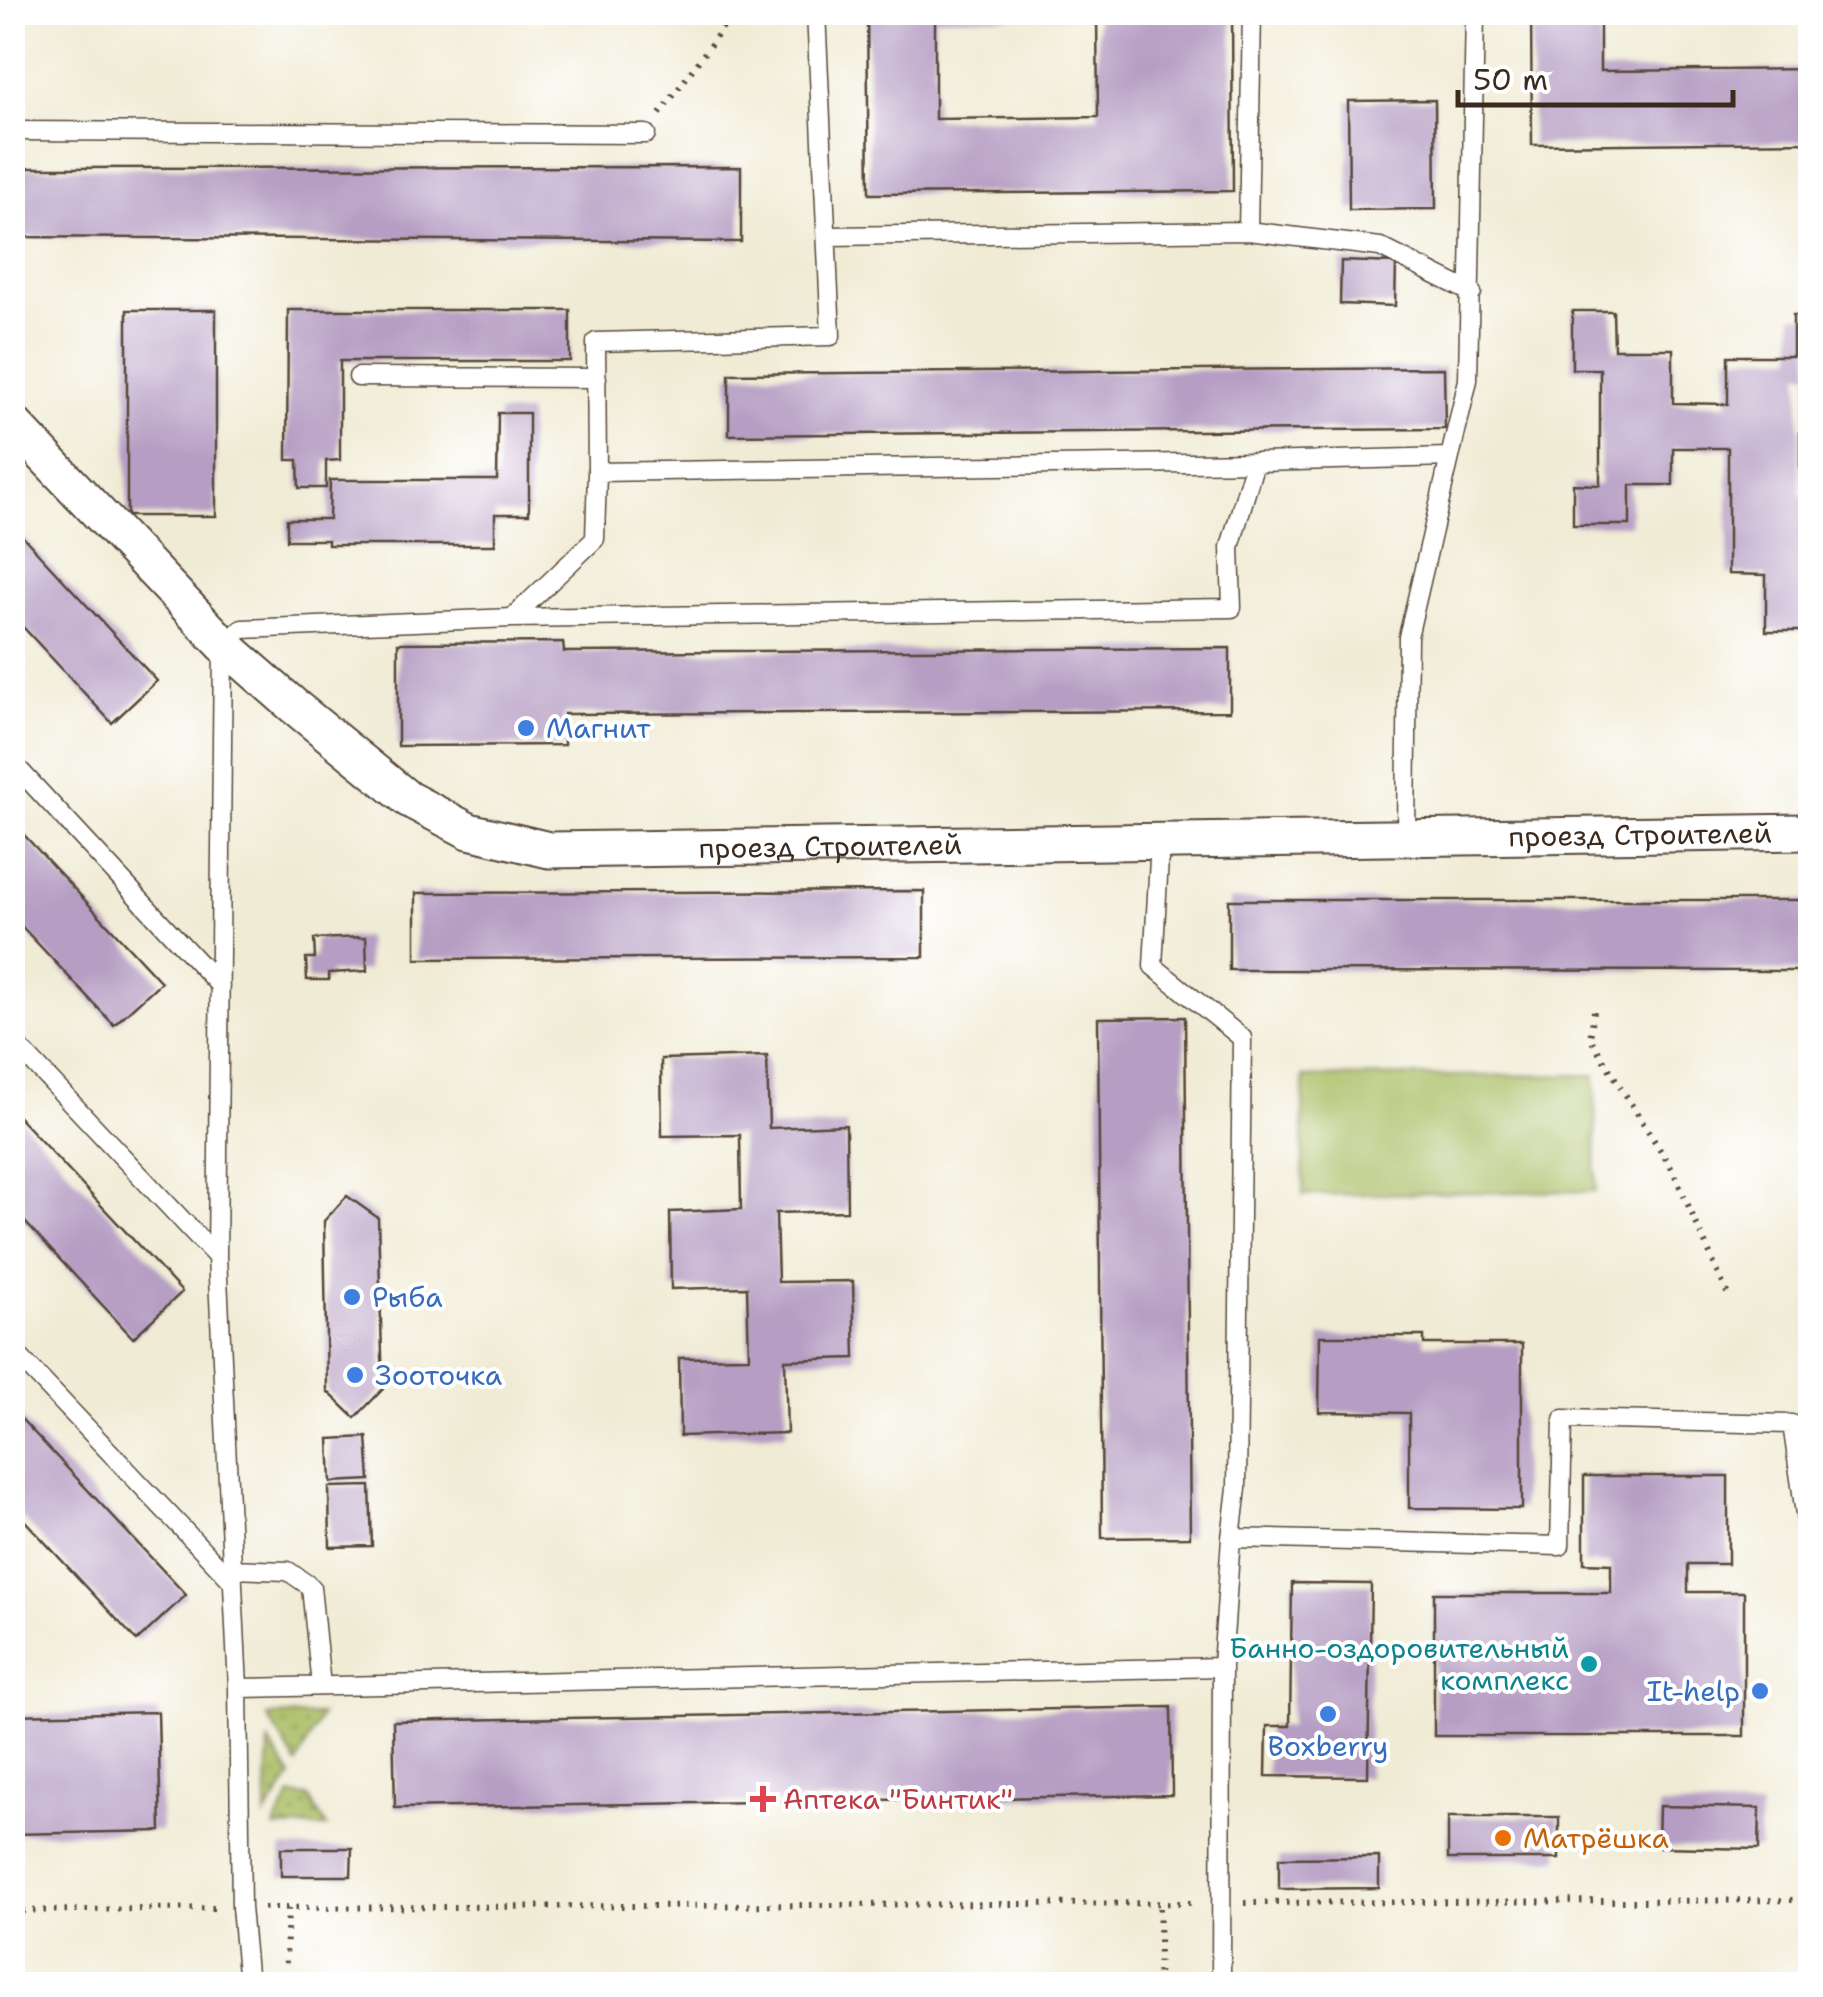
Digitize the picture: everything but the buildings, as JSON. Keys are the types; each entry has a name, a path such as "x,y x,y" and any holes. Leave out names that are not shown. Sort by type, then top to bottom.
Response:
{"street":[{"name":"проезд Строителей","path":"12,422 223,644 408,799 469,830 549,850 1810,832"}],"lane":[{"path":"512,618 595,539 596,342 831,336 816,12"},
{"path":"1248,231 1252,12"},
{"path":"1406,838 1408,637 1468,380 1475,12"},
{"path":"12,131 646,134"},
{"path":"827,236 1248,231 1380,247 1472,293"},
{"path":"358,377 597,378"},
{"path":"597,472 1450,457"},
{"path":"248,1984 242,1907 238,1688 216,1257 223,644 242,629 512,618 1232,608 1230,547 1255,462"},
{"path":"12,762 220,986"},
{"path":"1160,841 1153,966 1242,1038 1237,1470 1222,1667 1221,1984"},
{"path":"12,1040 216,1257"},
{"path":"12,1350 232,1576"},
{"path":"1231,1538 1560,1546 1564,1419 1792,1424 1810,1548"},
{"path":"232,1576 288,1570 311,1587 321,1686"},
{"path":"238,1688 1222,1667"}],"path":[{"path":"646,134 738,12"},
{"path":"1594,1010 1590,1038 1672,1169 1728,1295"},
{"path":"12,1911 1810,1900"},
{"path":"1158,1984 1160,1904"},
{"path":"285,1984 288,1909"}],"green space":[{"path":"1595,1075 1596,1191 1303,1195 1303,1077"},
{"path":"321,1715 297,1764 267,1716"},
{"path":"269,1742 291,1777 266,1815"},
{"path":"291,1795 308,1797 327,1827 274,1828"}],"place":[{"name":"Магнит","path":"526,728"},
{"name":"Рыба","path":"352,1297"},
{"name":"Зооточка","path":"355,1375"},
{"name":"Банно-оздоровительный комплекс","path":"1589,1664"},
{"name":"It-help","path":"1760,1691"},
{"name":"Boxberry","path":"1328,1714"},
{"name":"Аптека \"Бинтик\"","path":"763,1799"},
{"name":"Матрёшка","path":"1503,1838"}]}
